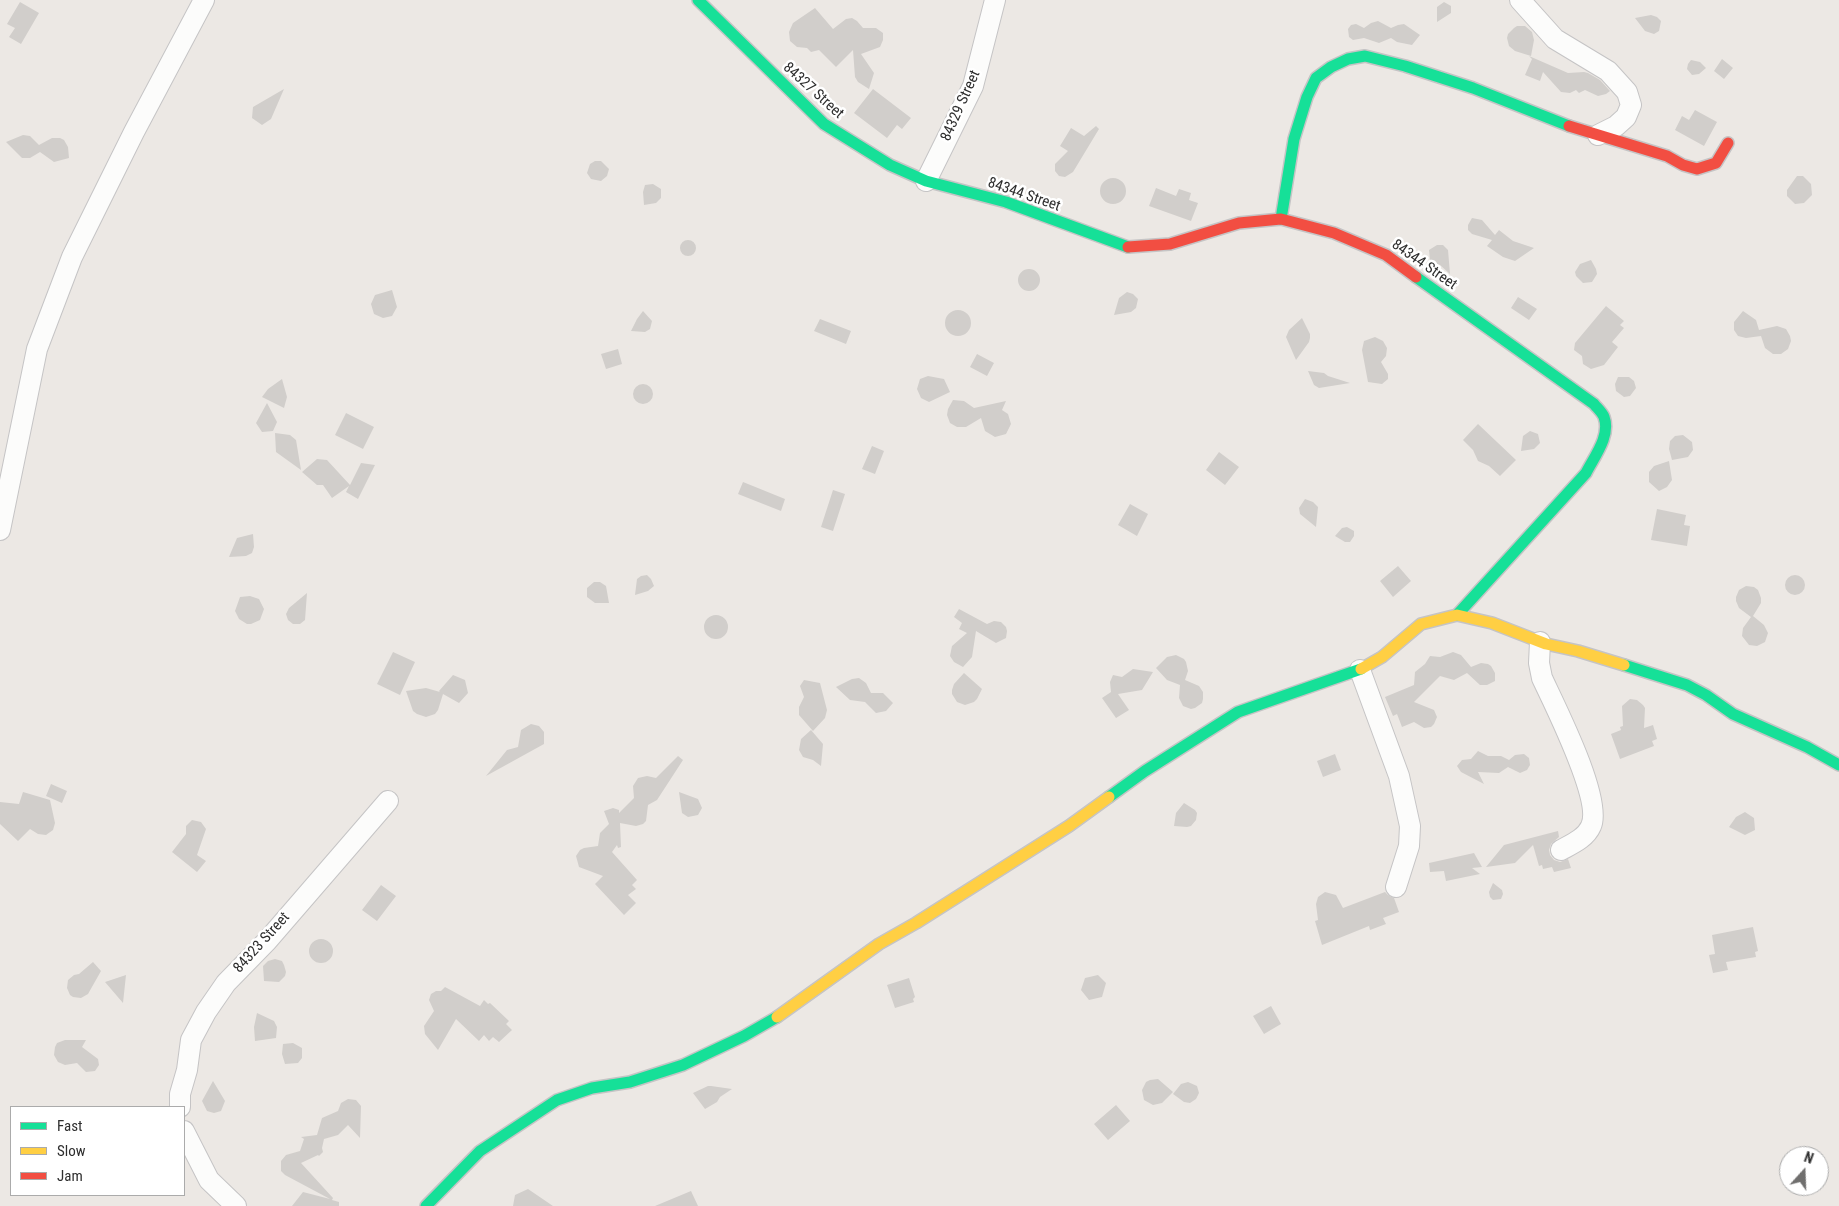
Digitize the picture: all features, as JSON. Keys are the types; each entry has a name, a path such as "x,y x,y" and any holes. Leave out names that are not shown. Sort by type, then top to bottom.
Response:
{"street":[{"path":"0,530 37,348 47,321 72,257 134,132 204,0"},
{"name":"84327 Street","path":"698,0 824,124 890,165 926,181"},
{"name":"84329 Street","path":"926,181 973,86 994,0"},
{"path":"1520,0 1555,39 1608,71 1627,92 1631,105 1626,117 1616,126 1598,135"},
{"path":"1282,219 1292,148 1307,98 1316,78 1331,67 1348,59 1365,56 1405,66 1473,88 1574,128 1667,156 1697,169 1716,163 1728,142"},
{"name":"84344 Street","path":"926,181 1006,202 1128,247 1170,244 1239,223 1282,219 1334,234 1386,255 1594,404 1603,416 1606,429 1599,450 1586,473 1457,615"},
{"path":"426,1206 480,1151 557,1100 592,1088 630,1082 682,1065 744,1036 785,1012 879,944 916,923 1069,826 1145,771 1238,712 1360,670 1382,657 1421,624 1457,615 1492,622 1540,642 1687,685 1706,694 1733,714 1807,747 1839,765"},
{"path":"1540,642 1539,663 1542,678 1584,773 1594,816 1591,826 1585,835 1562,850"},
{"path":"1360,670 1400,776 1410,826 1409,846 1396,887"},
{"name":"84323 Street","path":"180,1106 180,1094 187,1070 192,1040 206,1012 226,983 267,941 388,801"},
{"path":"185,1133 208,1180 236,1206"}],"building":[{"path":"20,2 39,13 21,44 9,37 15,28 7,24"},
{"path":"1444,2 1451,6 1451,13 1437,22 1437,7"},
{"path":"815,8 833,29 846,19 852,18 863,28 876,28 883,33 880,47 861,54 874,73 869,89 858,82 855,77 853,50 836,67 819,50 811,52 807,48 797,47 790,41 789,32 793,23"},
{"path":"1651,15 1661,21 1659,31 1654,34 1645,31 1635,18"},
{"path":"1378,21 1391,28 1404,24 1420,35 1412,45 1397,42 1391,38 1379,43 1364,38 1353,40 1349,37 1348,29 1351,25 1356,24 1364,28"},
{"path":"1517,26 1525,26 1532,32 1534,40 1531,56 1515,51 1509,46 1508,34"},
{"path":"1529,56 1568,73 1588,73 1600,80 1610,91 1598,96 1585,90 1579,93 1576,90 1570,93 1561,92 1543,72 1540,81 1525,75 1532,59"},
{"path":"1722,59 1733,68 1724,79 1714,71"},
{"path":"1691,60 1700,62 1706,68 1699,74 1692,75 1687,69"},
{"path":"284,89 271,119 262,125 252,118 253,107"},
{"path":"873,89 911,118 902,129 897,125 887,138 854,113"},
{"path":"1695,110 1717,122 1704,146 1675,130 1682,116 1689,120"},
{"path":"1096,126 1099,129 1073,172 1065,177 1059,176 1055,171 1055,164 1068,151 1060,146 1071,128 1084,136"},
{"path":"23,135 30,136 39,145 52,138 64,140 68,147 69,158 54,162 40,152 30,158 22,158 6,142"},
{"path":"595,161 601,161 609,169 607,176 601,181 591,179 587,173 590,164"},
{"path":"1797,176 1803,176 1811,184 1812,195 1804,203 1795,204 1787,196 1787,190"},
{"path":"1113,178 1122,182 1126,191 1122,200 1113,204 1104,200 1100,191 1104,182"},
{"path":"653,184 661,189 661,198 656,203 644,205 643,192 645,185"},
{"path":"1156,188 1176,196 1179,189 1191,193 1189,200 1198,203 1191,221 1149,206"},
{"path":"1472,218 1482,220 1495,235 1499,230 1513,241 1534,248 1515,261 1503,257 1487,246 1492,240 1472,234 1468,230 1468,225"},
{"path":"688,240 694,242 696,248 694,254 688,256 682,254 680,248 682,242"},
{"path":"1437,245 1443,245 1448,250 1450,274 1440,265 1432,263 1430,260 1429,250"},
{"path":"1591,260 1597,274 1592,282 1583,283 1576,276 1575,272 1580,264"},
{"path":"1029,269 1037,272 1040,280 1037,288 1029,291 1021,288 1018,280 1021,272"},
{"path":"392,290 397,307 392,316 383,318 374,314 371,304 375,295"},
{"path":"1127,292 1133,294 1138,299 1136,308 1131,312 1114,315 1119,298"},
{"path":"1518,297 1537,309 1529,320 1511,308"},
{"path":"1606,306 1624,321 1620,325 1624,328 1612,342 1618,347 1604,365 1591,369 1583,364 1582,356 1574,350 1575,343"},
{"path":"958,310 967,314 971,323 967,332 958,336 949,332 945,323 949,314"},
{"path":"643,311 652,321 650,329 645,332 631,331 637,319"},
{"path":"1743,311 1756,320 1759,330 1777,326 1786,329 1791,341 1788,349 1781,354 1773,354 1765,348 1761,336 1746,338 1738,336 1734,330 1734,322"},
{"path":"1302,318 1310,338 1296,360 1286,337 1289,330"},
{"path":"820,319 851,331 846,344 814,331"},
{"path":"1375,337 1383,341 1387,348 1386,356 1381,362 1388,374 1388,379 1382,384 1368,382 1362,350 1364,341"},
{"path":"618,349 622,364 606,369 601,354"},
{"path":"977,354 994,363 987,376 970,367"},
{"path":"1308,371 1324,373 1350,383 1319,388 1314,385"},
{"path":"928,376 944,379 950,392 929,402 921,398 917,389 920,379"},
{"path":"1618,377 1629,377 1634,381 1636,388 1630,396 1624,397 1616,391 1615,384"},
{"path":"282,379 287,397 284,408 262,397 268,389"},
{"path":"643,384 650,387 653,394 650,401 643,404 636,401 633,394 636,387"},
{"path":"953,400 964,401 974,408 1006,401 1002,410 1008,414 1011,424 1006,434 995,437 985,431 981,418 966,427 957,427 950,423 947,415"},
{"path":"267,403 277,422 273,431 262,432 256,423"},
{"path":"346,413 374,427 363,449 335,435"},
{"path":"1478,424 1516,460 1500,476 1489,466 1478,461 1473,450 1463,440"},
{"path":"1530,431 1538,434 1540,443 1534,449 1521,451 1523,436"},
{"path":"275,433 290,435 296,440 301,470 276,452"},
{"path":"1683,435 1692,442 1693,450 1688,457 1672,460 1669,449 1670,441 1675,436"},
{"path":"872,446 884,451 875,474 862,469"},
{"path":"1219,452 1239,467 1225,485 1206,470"},
{"path":"317,459 327,460 350,485 361,463 375,465 358,499 346,492 349,486 332,498 323,485 317,485 302,472"},
{"path":"1669,461 1672,480 1667,487 1659,491 1649,482 1649,472 1654,466"},
{"path":"743,482 785,499 781,511 738,494"},
{"path":"833,490 845,494 833,531 821,527"},
{"path":"1305,499 1313,502 1318,507 1316,527 1300,514 1299,508"},
{"path":"1130,504 1148,514 1137,536 1118,525"},
{"path":"1657,509 1686,515 1684,525 1690,526 1687,546 1651,540"},
{"path":"1347,527 1354,531 1354,536 1350,542 1345,542 1335,536 1342,528"},
{"path":"253,534 254,547 252,553 246,556 229,557 237,538"},
{"path":"1398,566 1411,581 1393,597 1380,581"},
{"path":"647,575 654,586 648,591 635,595 637,579"},
{"path":"1791,575 1799,575 1805,581 1805,589 1799,595 1791,595 1785,589 1785,581"},
{"path":"594,582 600,582 606,586 609,603 595,603 587,597 587,588"},
{"path":"1746,586 1754,587 1758,590 1761,603 1753,616 1764,625 1768,633 1765,642 1757,646 1749,645 1742,636 1743,628 1751,617 1739,608 1736,597 1739,590"},
{"path":"307,593 305,620 300,624 293,624 288,620 286,614 289,608"},
{"path":"250,596 259,599 264,609 260,620 247,624 239,619 235,611 240,597"},
{"path":"959,609 987,624 994,621 1001,622 1007,631 1006,638 996,643 976,631 972,657 963,667 954,662 950,656 952,646 967,633 959,629 962,623 954,617"},
{"path":"716,615 725,618 728,627 725,636 716,639 707,636 704,627 707,618"},
{"path":"393,652 415,662 400,695 377,684"},
{"path":"1453,652 1461,655 1471,667 1481,663 1491,666 1495,673 1495,681 1487,685 1480,685 1467,673 1454,680 1440,676 1414,702 1434,710 1437,717 1434,724 1431,727 1424,728 1414,722 1402,727 1397,714 1393,716 1385,697 1414,685 1415,672 1425,664 1430,656 1440,657"},
{"path":"1176,655 1186,662 1188,671 1185,680 1199,686 1203,692 1202,703 1195,708 1191,709 1183,706 1179,698 1180,685 1167,680 1156,668 1167,657"},
{"path":"1133,669 1153,672 1142,690 1118,694 1129,710 1116,718 1102,698 1111,692 1110,682 1113,675 1122,677"},
{"path":"964,673 982,689 974,702 965,705 957,702 952,694 954,684"},
{"path":"453,675 465,680 468,693 459,703 443,694 435,714 426,717 413,711 406,691 426,688 440,692"},
{"path":"859,678 866,683 871,693 883,693 893,703 886,711 876,713 865,702 850,700 836,687 852,679"},
{"path":"804,680 820,683 827,710 825,718 813,731 799,715 799,707 804,697 800,686"},
{"path":"1630,699 1637,700 1643,705 1645,708 1644,728 1653,725 1657,739 1652,741 1654,746 1620,759 1611,734 1621,730 1620,727 1623,726 1622,706"},
{"path":"531,724 539,726 544,732 544,744 486,776 507,750 518,747 521,730"},
{"path":"811,730 823,744 821,766 813,760 803,757 799,750 801,739"},
{"path":"1478,751 1488,756 1501,756 1509,760 1515,755 1524,754 1529,758 1530,765 1527,770 1520,773 1508,767 1499,773 1478,772 1484,784 1461,772 1457,766 1462,760 1471,759"},
{"path":"1335,754 1341,770 1323,777 1317,761"},
{"path":"678,756 683,760 657,800 648,805 646,821 636,826 620,823 621,847 618,848 617,845 612,852 637,880 632,885 636,889 628,895 636,903 624,915 595,884 603,876 579,867 576,856 584,848 598,846 600,833 609,824 604,811 613,808 619,810 619,813 634,798 633,786 638,778 647,776 656,778"},
{"path":"51,784 67,791 62,803 46,796"},
{"path":"23,792 50,800 55,823 53,830 46,835 38,834 30,829 18,841 0,824 0,802 19,804"},
{"path":"679,792 698,799 702,808 698,815 688,817 682,813"},
{"path":"1184,803 1195,810 1197,813 1196,820 1191,826 1174,826 1176,813"},
{"path":"1745,812 1754,818 1755,830 1745,835 1729,827 1736,817"},
{"path":"192,820 201,822 206,829 197,855 206,861 197,872 172,852 186,834 186,826"},
{"path":"1558,831 1559,837 1551,844 1550,855 1554,860 1560,862 1568,859 1571,868 1554,872 1552,867 1543,869 1542,865 1539,866 1533,845 1515,863 1486,867 1504,845"},
{"path":"1474,853 1482,867 1472,868 1480,874 1446,881 1444,871 1430,872 1429,863"},
{"path":"1493,883 1502,890 1501,899 1493,900 1490,897 1489,892"},
{"path":"381,885 396,896 377,921 362,910"},
{"path":"1325,892 1336,895 1343,908 1385,892 1394,898 1399,912 1383,918 1386,924 1370,930 1369,926 1322,945 1315,921 1318,920 1316,904 1318,897"},
{"path":"1753,927 1758,951 1755,952 1756,957 1726,962 1728,970 1713,973 1709,955 1715,954 1712,935"},
{"path":"321,939 329,943 333,951 329,959 321,963 313,959 309,951 313,943"},
{"path":"275,959 282,961 286,972 285,976 279,982 264,981 263,966 268,961"},
{"path":"93,962 101,971 88,994 81,998 73,997 67,988 68,980 74,975 79,974"},
{"path":"126,975 123,1003 105,982"},
{"path":"1098,975 1106,983 1102,997 1089,1000 1081,990 1085,978"},
{"path":"909,978 915,997 913,999 914,1002 895,1008 887,985"},
{"path":"445,987 480,1006 484,1000 488,1004 490,1003 509,1021 506,1024 512,1030 499,1042 493,1037 489,1041 484,1035 479,1041 456,1019 438,1050 425,1034 424,1026 434,1011 429,1000 431,994 441,991"},
{"path":"1271,1006 1281,1024 1264,1034 1253,1016"},
{"path":"257,1013 274,1021 277,1027 276,1038 255,1041 254,1027"},
{"path":"65,1040 86,1040 82,1047 98,1059 99,1065 95,1071 86,1072 77,1063 65,1065 58,1062 54,1055 55,1047 57,1043"},
{"path":"293,1043 302,1048 302,1058 298,1063 285,1064 282,1054 283,1044"},
{"path":"1158,1079 1173,1092 1162,1103 1153,1105 1144,1100 1142,1090 1146,1082"},
{"path":"213,1081 225,1101 221,1111 214,1113 207,1111 202,1101"},
{"path":"1188,1082 1197,1086 1199,1093 1196,1099 1190,1103 1184,1102 1173,1094 1181,1084"},
{"path":"708,1086 732,1089 720,1097 717,1102 705,1109 693,1093"},
{"path":"348,1099 356,1100 361,1106 360,1138 348,1125 338,1135 324,1139 323,1152 319,1156 301,1163 333,1198 332,1200 339,1202 339,1206 292,1206 303,1192 330,1199 285,1175 281,1171 281,1161 286,1155 300,1151 304,1139 301,1137 317,1135 322,1118 338,1111 341,1103"},
{"path":"1116,1105 1130,1121 1108,1140 1094,1124"},
{"path":"528,1189 553,1206 513,1206 515,1195"},
{"path":"691,1191 698,1206 655,1206"}],"traffic: fast":[{"path":"698,0 824,124 890,165 926,181 1006,202 1128,247"},
{"path":"1281,219 1294,139 1307,97 1316,78 1331,67 1348,59 1365,56 1405,66 1473,88 1569,126"},
{"path":"1416,277 1594,404 1603,415 1606,424 1601,446 1586,473 1457,615"},
{"path":"1624,665 1687,685 1706,695 1733,714 1807,747 1839,765"},
{"path":"1109,797 1145,771 1238,712 1361,669"},
{"path":"426,1206 480,1151 557,1100 592,1088 630,1082 683,1065 744,1036 777,1017"}],"traffic: slow":[{"path":"1361,669 1382,657 1421,624 1457,615 1492,623 1546,644 1578,651 1624,665"},
{"path":"777,1017 879,944 916,923 1069,826 1109,797"}],"traffic: jam":[{"path":"1569,126 1667,156 1683,165 1697,169 1716,163 1728,143"},
{"path":"1128,247 1170,244 1239,223 1281,219 1334,233 1386,255 1416,277"}]}
